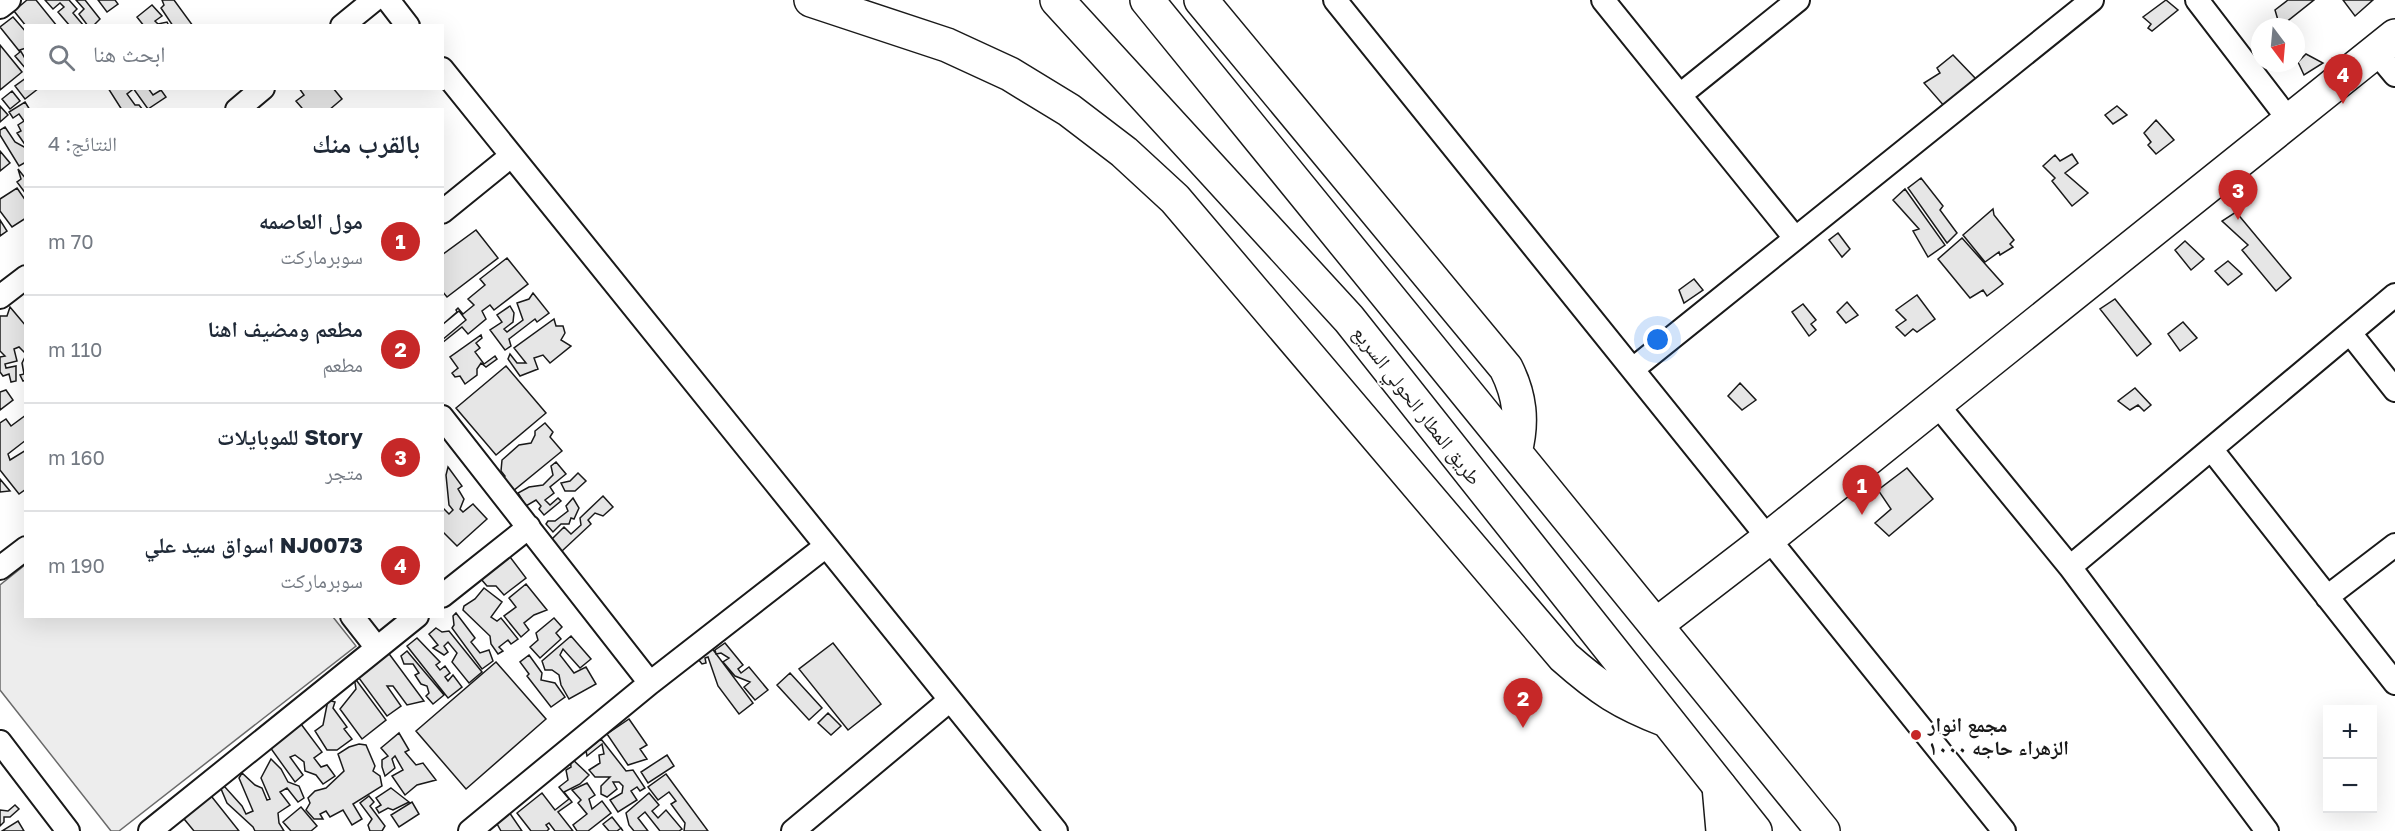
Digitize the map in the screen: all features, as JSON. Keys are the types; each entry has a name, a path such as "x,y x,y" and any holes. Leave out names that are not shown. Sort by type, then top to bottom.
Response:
{"main road":[{"path":"811,0 947,45 1010,74 1069,110 1124,152 1175,199 1564,657 1594,684 1620,700 1666,720"},
{"name":"طريق المطار الحولي السريع","path":"1057,0 1349,319 1755,831"},
{"path":"1147,0 1823,831"},
{"path":"1201,0 1506,368 1519,400 1519,435 1515,452"},
{"path":"1656,626 1769,538 1935,402 2289,120 2388,54"},
{"path":"1719,786 1723,831"}],"street":[{"path":"0,7 9,0"},
{"path":"344,24 374,0"},
{"path":"388,0 406,24"},
{"path":"1335,0 2004,831"},
{"path":"1603,0 1795,238"},
{"path":"1680,95 1798,0"},
{"path":"1633,369 2092,0"},
{"path":"2197,0 2289,120"},
{"path":"444,72 1056,831"},
{"path":"239,108 261,90"},
{"path":"444,210 511,156"},
{"path":"0,297 24,279"},
{"path":"2070,567 2395,295"},
{"path":"2350,333 2395,390"},
{"path":"1935,402 2070,567 2266,831"},
{"path":"444,420 650,683"},
{"path":"2212,450 2395,683"},
{"path":"444,594 529,527"},
{"path":"2327,597 2395,545"},
{"path":"470,831 650,683 826,546"},
{"path":"0,568 24,550"},
{"path":"354,618 377,648"},
{"path":"150,831 414,618"},
{"path":"793,831 950,699"},
{"path":"0,742 68,831"}],"shaded area":[{"path":"24,566 24,618 334,618 356,646 119,831 111,831 0,690 0,585"}],"building":[{"path":"27,0 36,0 55,24 24,24 14,11"},
{"path":"45,0 69,0 77,9 73,13 82,24 68,24 58,12 64,7 60,3 53,9"},
{"path":"76,0 85,0 100,19 95,24 86,24 79,14 84,9"},
{"path":"98,0 115,0 118,4 107,12"},
{"path":"162,0 174,0 192,24 172,24 161,8 164,5"},
{"path":"2166,0 2178,10 2152,31 2148,28 2151,24 2143,17"},
{"path":"2288,0 2314,0 2291,18 2277,18 2275,10"},
{"path":"2343,0 2373,0 2355,16"},
{"path":"152,5 162,16 155,21 158,24 142,24 137,17"},
{"path":"13,17 24,30 24,49 20,50 24,57 24,67 15,56 20,52 0,27"},
{"path":"0,45 22,72 0,90"},
{"path":"1953,55 1976,79 1945,107 1924,83 1940,73 1937,68"},
{"path":"2305,55 2323,63 2304,75 2303,72 2305,72"},
{"path":"24,79 24,90 36,90 25,99 15,86"},
{"path":"109,90 132,90 127,94 135,105 141,108 121,108"},
{"path":"134,90 149,90 153,95 161,90 166,97 147,108"},
{"path":"300,90 335,90 342,99 331,108 302,108 296,101 304,95"},
{"path":"12,91 20,101 10,109 2,99"},
{"path":"25,102 29,108 24,108 24,121 19,114 13,118 9,112"},
{"path":"0,106 8,115 0,122"},
{"path":"2117,106 2127,115 2113,124 2105,115"},
{"path":"2156,120 2174,140 2156,154 2148,145 2151,142 2144,133"},
{"path":"24,121 24,143 17,133 21,131 18,125"},
{"path":"5,127 15,142 24,147 24,163 19,166 0,135 0,130"},
{"path":"0,151 10,163 0,171"},
{"path":"2072,154 2078,163 2065,173 2088,193 2072,206 2052,181 2055,178 2043,166 2055,155 2060,161"},
{"path":"18,169 24,176 24,191 17,182 21,179"},
{"path":"1921,178 1943,206 1940,210 1957,233 1947,243 1908,188"},
{"path":"17,188 24,198 24,219 12,227 0,211 0,199"},
{"path":"1905,189 1945,245 1928,257 1913,231 1919,229 1893,200"},
{"path":"1993,209 1994,215 2014,240 2010,244 2013,247 2000,255 1999,252 1985,262 1963,235"},
{"path":"2236,212 2291,278 2276,291 2242,250 2248,245 2222,221"},
{"path":"0,220 7,231 0,236"},
{"path":"476,230 498,258 447,297 444,293 444,254"},
{"path":"1838,233 1850,249 1842,257 1829,240"},
{"path":"1962,238 2003,284 1987,296 1983,290 1970,298 1938,259"},
{"path":"2185,241 2204,259 2191,270 2175,250"},
{"path":"507,258 528,284 494,310 490,305 482,311 486,319 468,334 462,327 444,341 444,338 466,320 459,311 444,323 457,312 458,308 463,314 474,305 468,299 485,285 480,279"},
{"path":"2228,261 2242,274 2228,285 2215,271"},
{"path":"1694,279 1703,290 1684,303 1679,290"},
{"path":"533,293 549,313 537,322 535,319 509,339 511,346 505,350 490,330 502,322 497,315 510,306 514,313 513,322 504,329 507,332 523,320 517,303 529,299"},
{"path":"1917,295 1935,319 1917,332 1913,329 1905,336 1896,327 1906,320 1896,310"},
{"path":"2115,299 2151,344 2137,356 2100,309"},
{"path":"1847,302 1858,315 1846,323 1837,312"},
{"path":"1803,304 1816,320 1811,324 1816,330 1809,336 1792,312"},
{"path":"10,307 24,324 24,352 19,347 14,349 17,361 5,364 6,368 16,366 16,381 11,382 9,374 3,376 0,372 0,357 5,356 0,351 0,316 7,316"},
{"path":"554,319 556,326 563,326 565,333 561,340 571,346 550,363 543,355 534,358 538,369 520,376 508,359 510,354 517,363 526,363 514,348"},
{"path":"2183,322 2197,338 2180,351 2168,334"},
{"path":"481,335 482,338 476,343 480,348 475,352 484,364 495,356 497,359 486,367 481,363 477,369 477,375 465,384 460,376 455,377 452,373 458,368 450,357"},
{"path":"506,366 546,413 496,455 456,408"},
{"path":"1740,383 1756,400 1742,410 1728,396"},
{"path":"2135,388 2151,405 2144,411 2138,405 2130,410 2118,401"},
{"path":"6,390 13,400 0,410 0,392"},
{"path":"24,416 24,442 8,454 10,460 24,451 24,490 19,494 0,470 0,423 6,419 11,426"},
{"path":"545,423 553,432 550,437 562,451 513,491 498,481 505,476 501,471 502,460 519,445 531,443 535,431"},
{"path":"556,462 566,474 550,487 554,493 545,500 550,505 558,498 561,501 544,515 536,500 526,506 518,493 529,487 543,485 553,475 551,466"},
{"path":"448,467 462,486 458,489 464,499 460,509 463,512 473,504 487,519 457,546 444,533 444,509 449,514 453,510 449,505 446,475"},
{"path":"1907,468 1933,499 1889,536 1875,523 1891,509 1878,490"},
{"path":"578,473 586,481 575,491 565,491 561,483 570,481"},
{"path":"0,479 10,491 0,492"},
{"path":"603,496 613,507 603,516 595,513 588,520 591,524 562,551 551,540 564,527 571,534 581,525 580,518"},
{"path":"573,498 579,508 574,519 571,518 569,524 561,524 553,532 546,524 548,521 555,521 568,511 566,506"},
{"path":"507,553 526,578 504,595 496,586 487,586 481,579"},
{"path":"526,584 547,610 534,615 524,623 529,630 521,637 504,616 516,607 509,598"},
{"path":"484,588 502,602 491,617 497,621 501,618 518,639 511,644 508,640 499,647 503,651 498,654 491,644 490,636 463,610 464,606 475,599"},
{"path":"456,613 475,638 471,642 480,653 489,650 493,661 482,669 452,628 453,616"},
{"path":"554,618 562,627 556,633 561,639 540,658 530,647 538,640 536,633"},
{"path":"436,628 442,632 449,631 482,672 469,683 452,662 457,653 448,642 444,646 448,652 444,655 433,648 438,645 429,634"},
{"path":"571,636 591,659 580,668 563,649 560,655 574,673 586,667 596,684 569,699 561,685 559,675 552,670 545,670 542,661"},
{"path":"417,638 440,662 436,665 440,670 445,666 450,673 445,677 448,681 453,675 462,687 448,698 407,646"},
{"path":"708,643 753,703 739,714 718,686 708,657 705,658 706,663 702,664 694,654"},
{"path":"725,643 743,665 738,669 741,673 749,667 768,690 755,700 744,687 750,682 735,676 723,662 729,658 721,653 716,654 715,650"},
{"path":"833,643 881,704 848,730 799,669"},
{"path":"387,651 424,701 407,705 393,686 387,686 401,706 387,716 356,674"},
{"path":"407,651 444,695 433,704 426,696 429,693 427,686 421,684 415,675 419,673 413,664 404,664 401,656"},
{"path":"529,655 542,673 541,680 555,683 565,697 551,707 527,676 529,674 520,662"},
{"path":"496,662 546,719 466,789 416,731"},
{"path":"790,673 822,708 809,720 777,685"},
{"path":"354,677 386,720 362,739 340,709 356,689"},
{"path":"328,700 335,702 333,708 347,727 344,729 352,739 337,750 327,750 315,731 323,725"},
{"path":"828,713 841,726 831,735 818,723"},
{"path":"629,719 647,745 640,749 647,759 628,765 607,734"},
{"path":"298,720 322,752 314,758 321,767 327,765 335,776 323,784 316,775 305,771 304,762 295,755 290,757 303,775 295,782 267,743"},
{"path":"399,733 409,750 405,752 416,765 423,763 436,780 417,785 405,795 392,776 403,770 395,756 392,759 395,768 385,776 382,767 382,760 388,756 381,748"},
{"path":"601,739 626,771 633,770 645,788 640,791 637,787 631,791 637,800 618,812 610,800 622,793 623,786 619,782 613,782 617,789 607,797 601,794 601,786 610,777 595,777 589,770 600,763 599,755 604,754 602,744 587,756 586,751"},
{"path":"359,744 366,745 375,766 373,771 380,776 382,786 353,804 362,819 352,825 343,810 330,817 326,811 320,814 323,819 314,819 306,810 310,803 308,798 315,791 326,788 344,771 338,754"},
{"path":"667,755 674,766 648,783 641,772"},
{"path":"570,757 589,775 580,784 564,792 572,802 558,812 573,831 555,831 549,823 546,825 549,829 547,831 531,831 517,813 542,793 555,810 569,799 559,787 568,780 566,770 571,767"},
{"path":"271,759 281,769 288,782 299,786 304,798 298,802 287,788 280,792 290,805 278,813 279,823 284,831 255,831 227,803 219,784 225,787 246,814 253,811 239,778 242,773 262,788 267,800 270,799 261,778"},
{"path":"666,774 708,831 684,831 685,823 671,804 676,801 669,792 658,800 648,787"},
{"path":"587,783 595,795 589,799 592,809 602,801 611,813 588,831 577,831 573,825 587,814 578,803 581,800 572,790"},
{"path":"391,788 409,802 393,810 388,808 379,813 376,808 381,805 376,798"},
{"path":"208,792 239,831 194,831 180,814"},
{"path":"649,793 659,805 652,811 658,818 666,810 682,829 660,831 645,812 638,818 648,831 634,831 629,825 626,813"},
{"path":"369,796 374,802 370,806 385,826 382,831 370,831 368,825 372,819 360,803"},
{"path":"412,802 419,814 399,827 391,815"},
{"path":"15,805 19,809 10,817 4,817 4,822 0,826 0,810 8,811"},
{"path":"301,807 317,826 311,831 291,831 283,822"},
{"path":"509,812 522,831 501,831 496,822"},
{"path":"612,817 621,828 617,831 609,831 603,824"},
{"path":"18,821 24,831 2,831"}],"place":[{"name":"NJ0073 اسواق سيد علي","path":"2343,104"},
{"name":"Story للموبايلات","path":"2238,220"},
{"name":"مول العاصمه","path":"1862,515"},
{"name":"مطعم ومضيف اهنا","path":"1523,728"},
{"name":"مجمع انوار الزهراء حاجه ١٠٠٠","path":"1916,735"}]}
